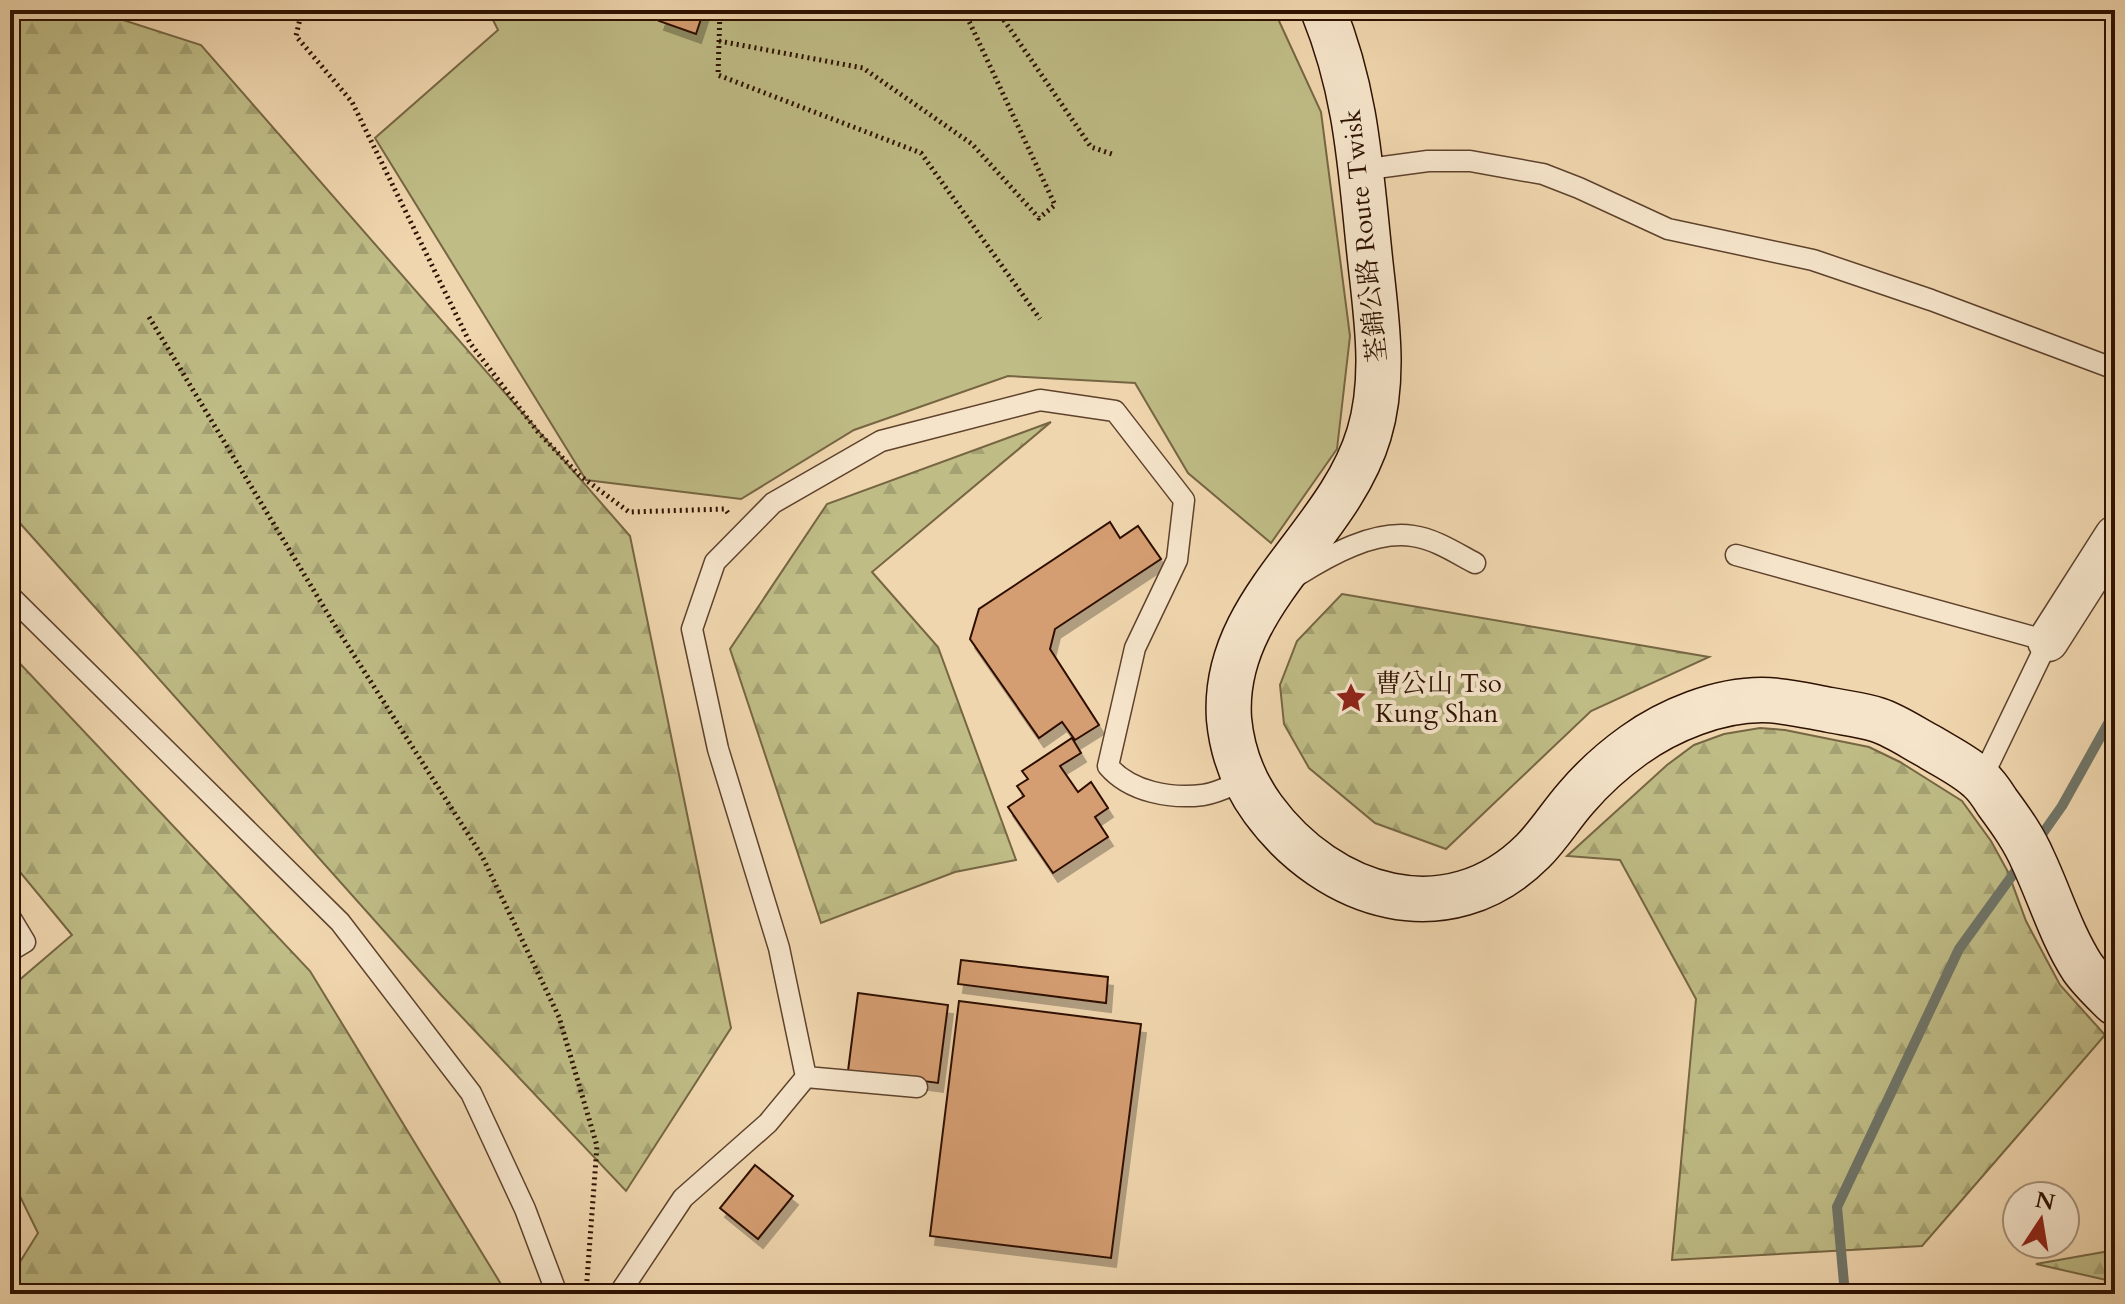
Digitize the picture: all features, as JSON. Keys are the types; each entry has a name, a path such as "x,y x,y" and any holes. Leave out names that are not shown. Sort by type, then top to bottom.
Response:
{"main road":[{"name":"荃錦公路 Route Twisk","path":"1323,10 1345,68 1361,170 1377,331 1378,381 1369,435 1349,482 1320,527 1270,592 1244,635 1231,680 1230,726 1235,752 1261,806 1279,828 1322,865 1365,890 1415,901 1459,895 1498,878 1533,851 1578,795 1614,760 1657,730 1680,719 1717,707 1758,700 1879,720 1981,780 2015,826 2034,861 2052,909 2083,970 2115,1003"}],"street":[{"path":"2048,641 2115,536"}],"lane":[{"path":"1361,170 1428,161 1470,161 1543,174 1668,229 1813,260 1931,300 2115,369"},
{"path":"806,1077 779,948 718,749 692,629 715,562 773,503 881,441 1040,400 1115,411 1184,500 1177,560 1128,646 1108,766 1115,775 1136,787 1171,795 1205,795 1246,779"},
{"path":"1270,592 1336,554 1387,537 1402,535 1428,539 1475,563"},
{"path":"1736,555 2048,641 1981,780"},
{"path":"10,596 340,922 471,1093 525,1209 557,1294"},
{"path":"10,917 25,942 10,951"},
{"path":"806,1077 917,1087"},
{"path":"619,1294 683,1198 768,1123 806,1077"}],"path":[{"path":"302,10 296,36 352,102 470,343 538,432 579,475 629,512 725,509 735,521"},
{"path":"720,10 718,75 921,153 1040,319"},
{"path":"719,41 863,68 972,144 1039,218 1055,205 968,19 972,10"},
{"path":"997,10 1091,147 1115,155"},
{"path":"149,317 334,624 482,856 559,1017 597,1146 586,1294"}],"green space":[{"path":"43,10 92,10 201,45 630,536 731,1028 626,1191 442,996 10,512 10,24"},
{"path":"488,10 1274,10 1321,112 1350,336 1337,449 1271,543 1188,473 1135,383 1008,376 854,430 741,499 586,480 375,138 498,30"},
{"path":"1051,422 872,572 938,647 1016,860 955,872 821,923 730,649 827,504"},
{"path":"1342,594 1709,657 1591,711 1446,849 1375,823 1309,768 1284,724 1280,685 1297,641"},
{"path":"10,653 310,971 507,1294 10,1294 10,1278 38,1233 10,1176 10,988 72,935 10,860"},
{"path":"1760,728 1869,747 1900,762 1962,801 1991,841 2008,872 2026,921 2060,985 2105,1035 1922,1246 1672,1260 1696,999 1620,860 1567,856 1667,765 1694,745 1724,734"},
{"path":"2115,1250 2115,1282 2036,1264 2081,1260 2081,1256"}],"building":[{"path":"663,10 704,10 696,34 659,21"},
{"path":"1110,522 1120,538 1138,526 1161,559 1055,629 1050,649 1099,725 1075,740 1062,722 1039,738 970,639 979,609"},
{"path":"1072,738 1081,753 1060,766 1078,792 1091,782 1108,808 1095,817 1108,837 1053,873 1008,807 1024,796 1017,786 1028,779 1022,771"},
{"path":"961,960 1108,977 1106,1003 958,984"},
{"path":"858,993 948,1005 938,1083 848,1071"},
{"path":"959,1001 1141,1024 1111,1258 930,1236"},
{"path":"755,1165 793,1196 758,1239 720,1208"}],"waterway":[{"path":"2036,843 2062,806 2115,711"},
{"path":"1845,1294 1837,1207 1959,949 2022,862"}],"place":[{"name":"曹公山 Tso Kung Shan","path":"1351,698"}]}
